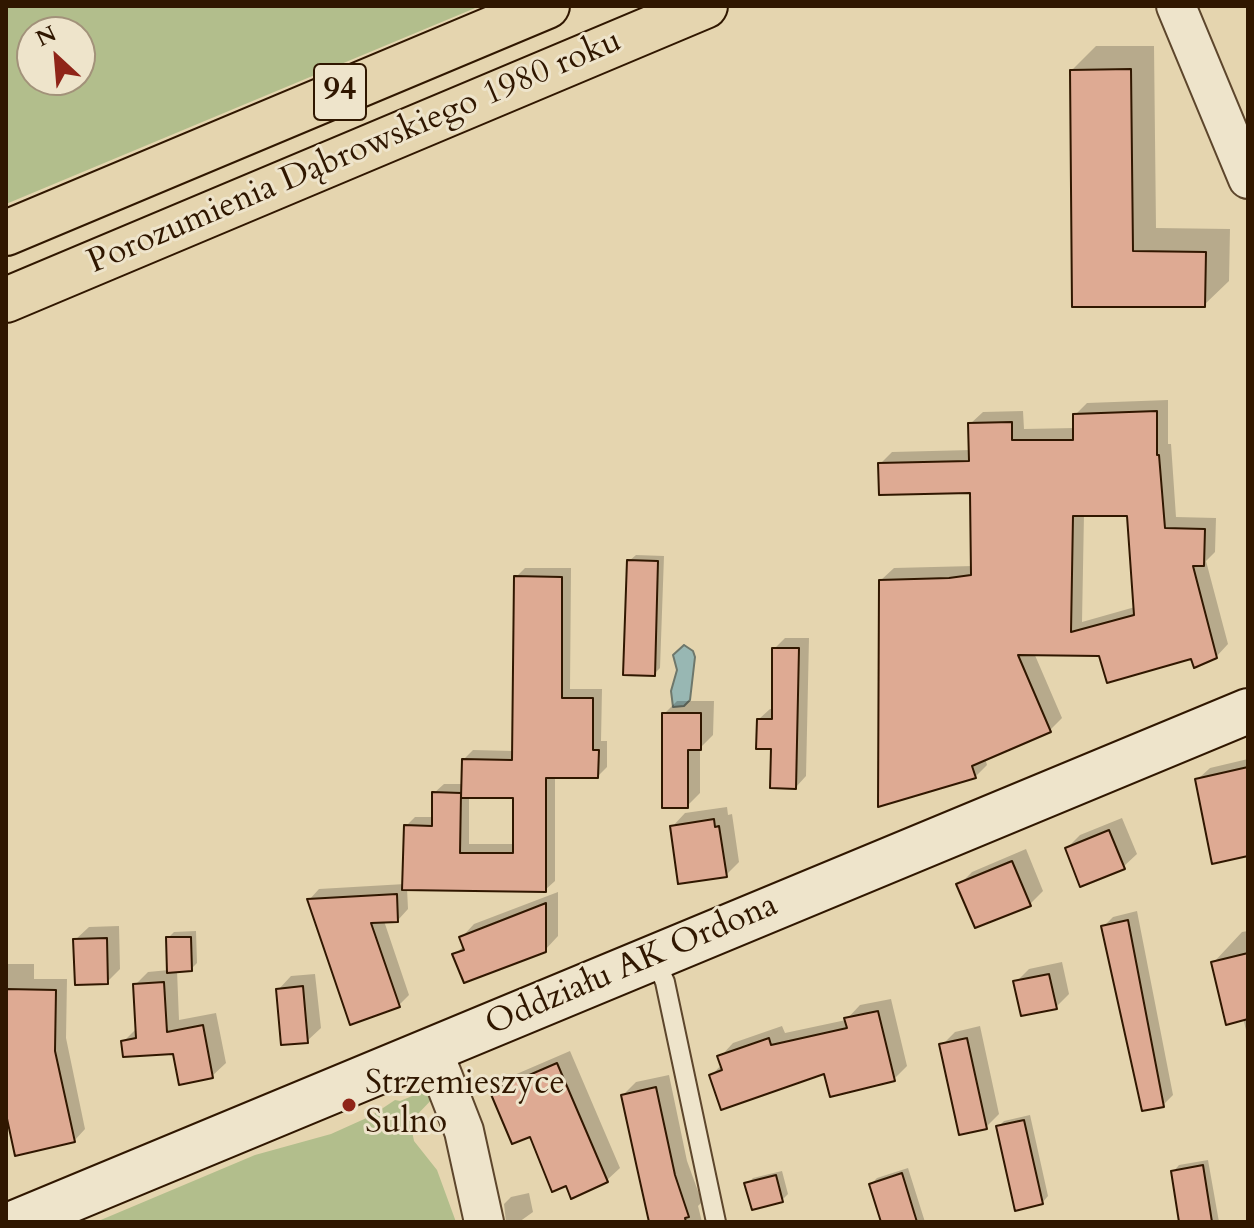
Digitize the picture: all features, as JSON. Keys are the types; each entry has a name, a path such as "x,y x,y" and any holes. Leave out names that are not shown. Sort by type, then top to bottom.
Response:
{"main road":[{"name":"Porozumienia Dąbrowskiego 1980 roku","path":"6,233 547,6"},
{"name":"Porozumienia Dąbrowskiego 1980 roku","path":"6,300 705,6"}],"street":[{"path":"1176,6 1248,179"},
{"name":"Oddziału AK Ordona","path":"17,1222 1248,711"},
{"path":"432,1049 464,1131 484,1222"}],"lane":[{"path":"654,957 665,982 716,1222"}],"green space":[{"path":"6,6 480,6 6,204"},
{"path":"434,1087 437,1094 415,1117 412,1131 414,1141 437,1170 456,1222 96,1222 255,1155 331,1134 371,1116 395,1100 400,1101"}],"water":[{"path":"684,645 693,651 695,657 690,700 684,706 673,707 671,691 677,670 673,655"}],"building":[{"path":"1131,69 1133,251 1206,252 1205,307 1072,307 1070,70"},
{"path":"1157,411 1157,455 1165,528 1205,529 1204,566 1193,566 1217,658 1194,668 1191,659 1107,683 1099,656 1018,655 1051,732 972,766 976,778 878,807 879,580 971,575 970,493 879,495 878,463 969,461 968,423 1012,422 1012,440 1073,440 1073,414","holes":["1073,516 1127,516 1134,615 1071,632"]},
{"path":"627,560 658,561 655,676 623,675"},
{"path":"514,576 562,577 562,698 593,698 593,750 599,750 598,778 546,778 546,892 402,890 404,825 432,826 432,792 461,793 460,853 513,853 513,798 461,798 462,759 512,760"},
{"path":"772,648 799,648 796,789 770,788 771,749 756,749 757,719 772,719"},
{"path":"662,713 701,713 701,750 688,750 688,808 662,808"},
{"path":"1248,767 1248,856 1212,864 1195,779"},
{"path":"714,819 715,827 719,826 727,877 678,884 670,826"},
{"path":"1109,830 1125,869 1080,887 1065,848"},
{"path":"1012,861 1031,906 975,928 956,884"},
{"path":"397,894 398,922 371,923 400,1007 350,1025 307,899"},
{"path":"546,903 546,952 464,983 452,954 464,950 459,937"},
{"path":"1128,920 1164,1107 1142,1111 1101,926"},
{"path":"166,937 191,937 192,971 167,973"},
{"path":"107,938 108,984 75,985 73,939"},
{"path":"1248,953 1248,1019 1226,1025 1211,962"},
{"path":"1049,974 1057,1009 1021,1016 1013,981"},
{"path":"164,982 167,1032 203,1025 213,1078 179,1085 173,1054 123,1057 121,1041 136,1038 133,984"},
{"path":"303,986 308,1043 281,1045 276,989"},
{"path":"6,989 56,990 55,1051 75,1142 15,1156 6,1114"},
{"path":"878,1011 895,1081 830,1097 824,1074 721,1110 709,1075 722,1070 717,1056 769,1038 771,1045 847,1028 844,1018"},
{"path":"967,1038 987,1129 959,1135 939,1044"},
{"path":"557,1063 608,1182 571,1199 566,1186 552,1192 530,1137 512,1144 490,1092"},
{"path":"656,1087 675,1175 689,1217 685,1218 686,1222 649,1222 637,1168 621,1095"},
{"path":"1024,1120 1043,1204 1015,1211 996,1126"},
{"path":"1203,1165 1212,1222 1179,1222 1171,1171"},
{"path":"902,1173 917,1222 881,1222 869,1184"},
{"path":"776,1175 783,1202 752,1210 744,1183"}],"place":[{"name":"Strzemieszyce Sulno","path":"349,1105"}]}
